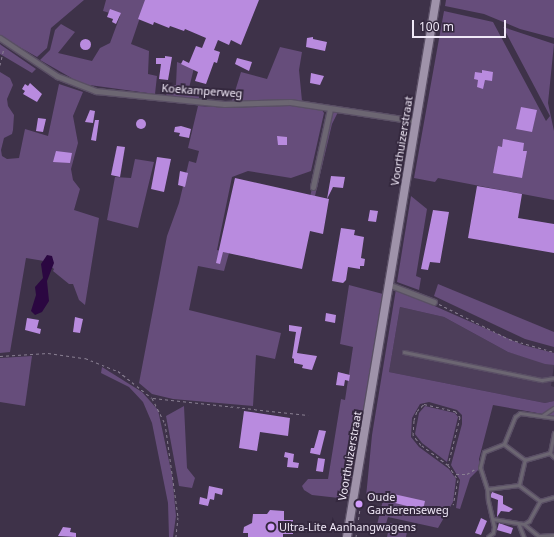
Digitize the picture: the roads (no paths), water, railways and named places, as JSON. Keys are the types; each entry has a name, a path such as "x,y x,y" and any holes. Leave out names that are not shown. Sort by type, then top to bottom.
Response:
{"main road":[{"name":"Voorthuizerstraat","path":"347,537 390,285 436,0"}],"street":[{"name":"Koekamperweg","path":"2,40 57,76 96,90 224,104 290,102 416,121"},
{"path":"313,187 330,108"},
{"path":"390,285 434,302"}],"lane":[{"path":"404,352 542,380 554,378"},
{"path":"542,416 554,408"},
{"path":"488,537 494,530 488,502 487,489 480,468 480,460 484,452 504,444 515,417 520,413 554,418"},
{"path":"550,453 554,433"},
{"path":"504,444 525,460"},
{"path":"525,460 550,453"},
{"path":"550,453 554,457"},
{"path":"519,485 525,460"},
{"path":"487,489 519,485 540,501"},
{"path":"493,520 524,524 529,521 540,501 554,497"},
{"path":"519,524 524,537"},
{"path":"524,524 539,536 554,535"}],"place":[{"name":"Oude Garderenseweg","path":"359,504"},
{"name":"Ultra-Lite Aanhangwagens","path":"271,527"}]}
